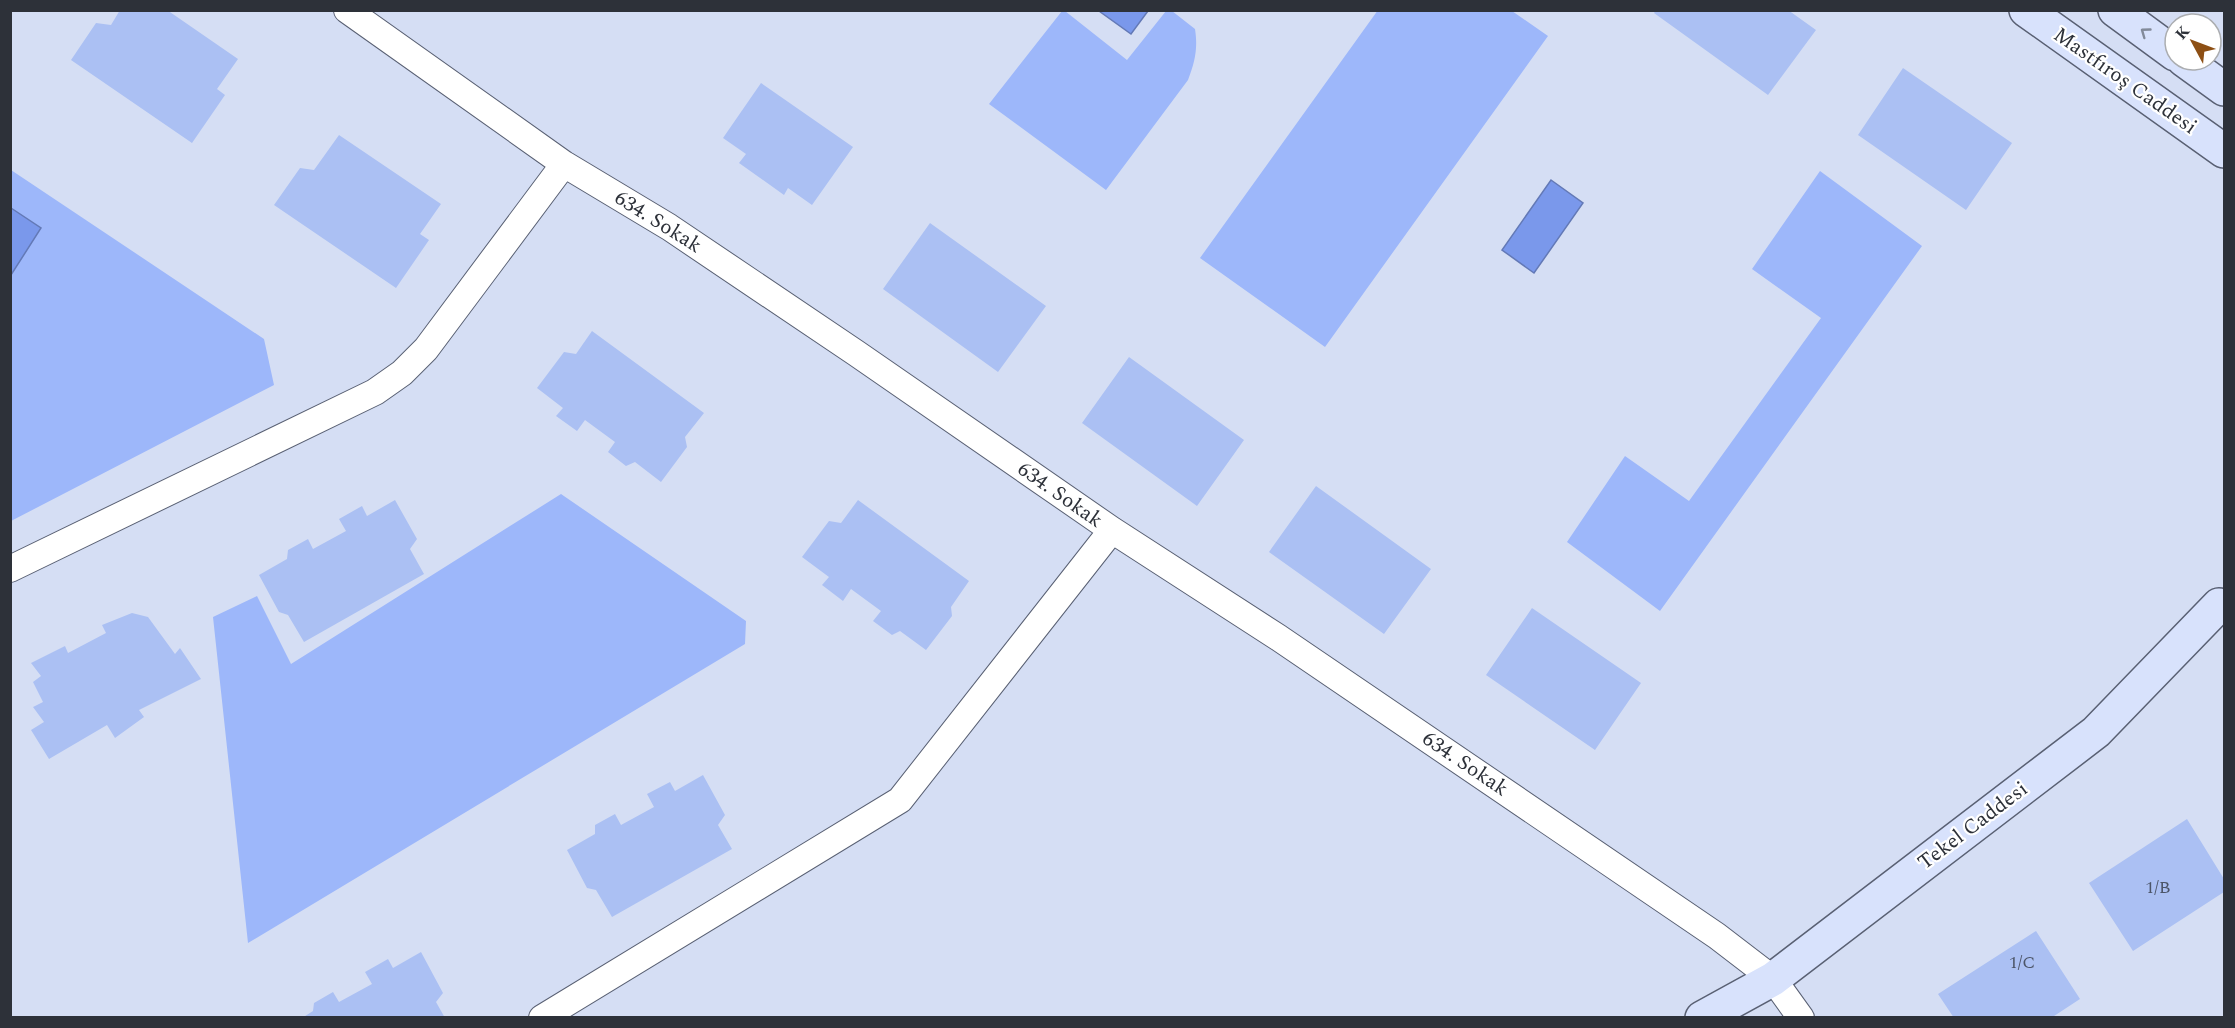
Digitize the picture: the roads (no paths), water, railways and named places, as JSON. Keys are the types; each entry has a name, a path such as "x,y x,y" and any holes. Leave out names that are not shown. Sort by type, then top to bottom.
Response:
{"street":[{"name":"634. Sokak","path":"347,10 564,164 669,227 1112,531 1279,638 1717,936 1773,979 1801,1017"},
{"name":"Mastfıroş Caddesi","path":"2026,10 2224,151"},
{"path":"2115,10 2163,45"},
{"path":"2201,72 2224,89"},
{"path":"10,569 375,392 393,379 426,349 564,164"},
{"path":"542,1017 900,800 1112,531"},
{"name":"Tekel Caddesi","path":"1702,1017 1773,979 2096,732 2223,601"}]}
